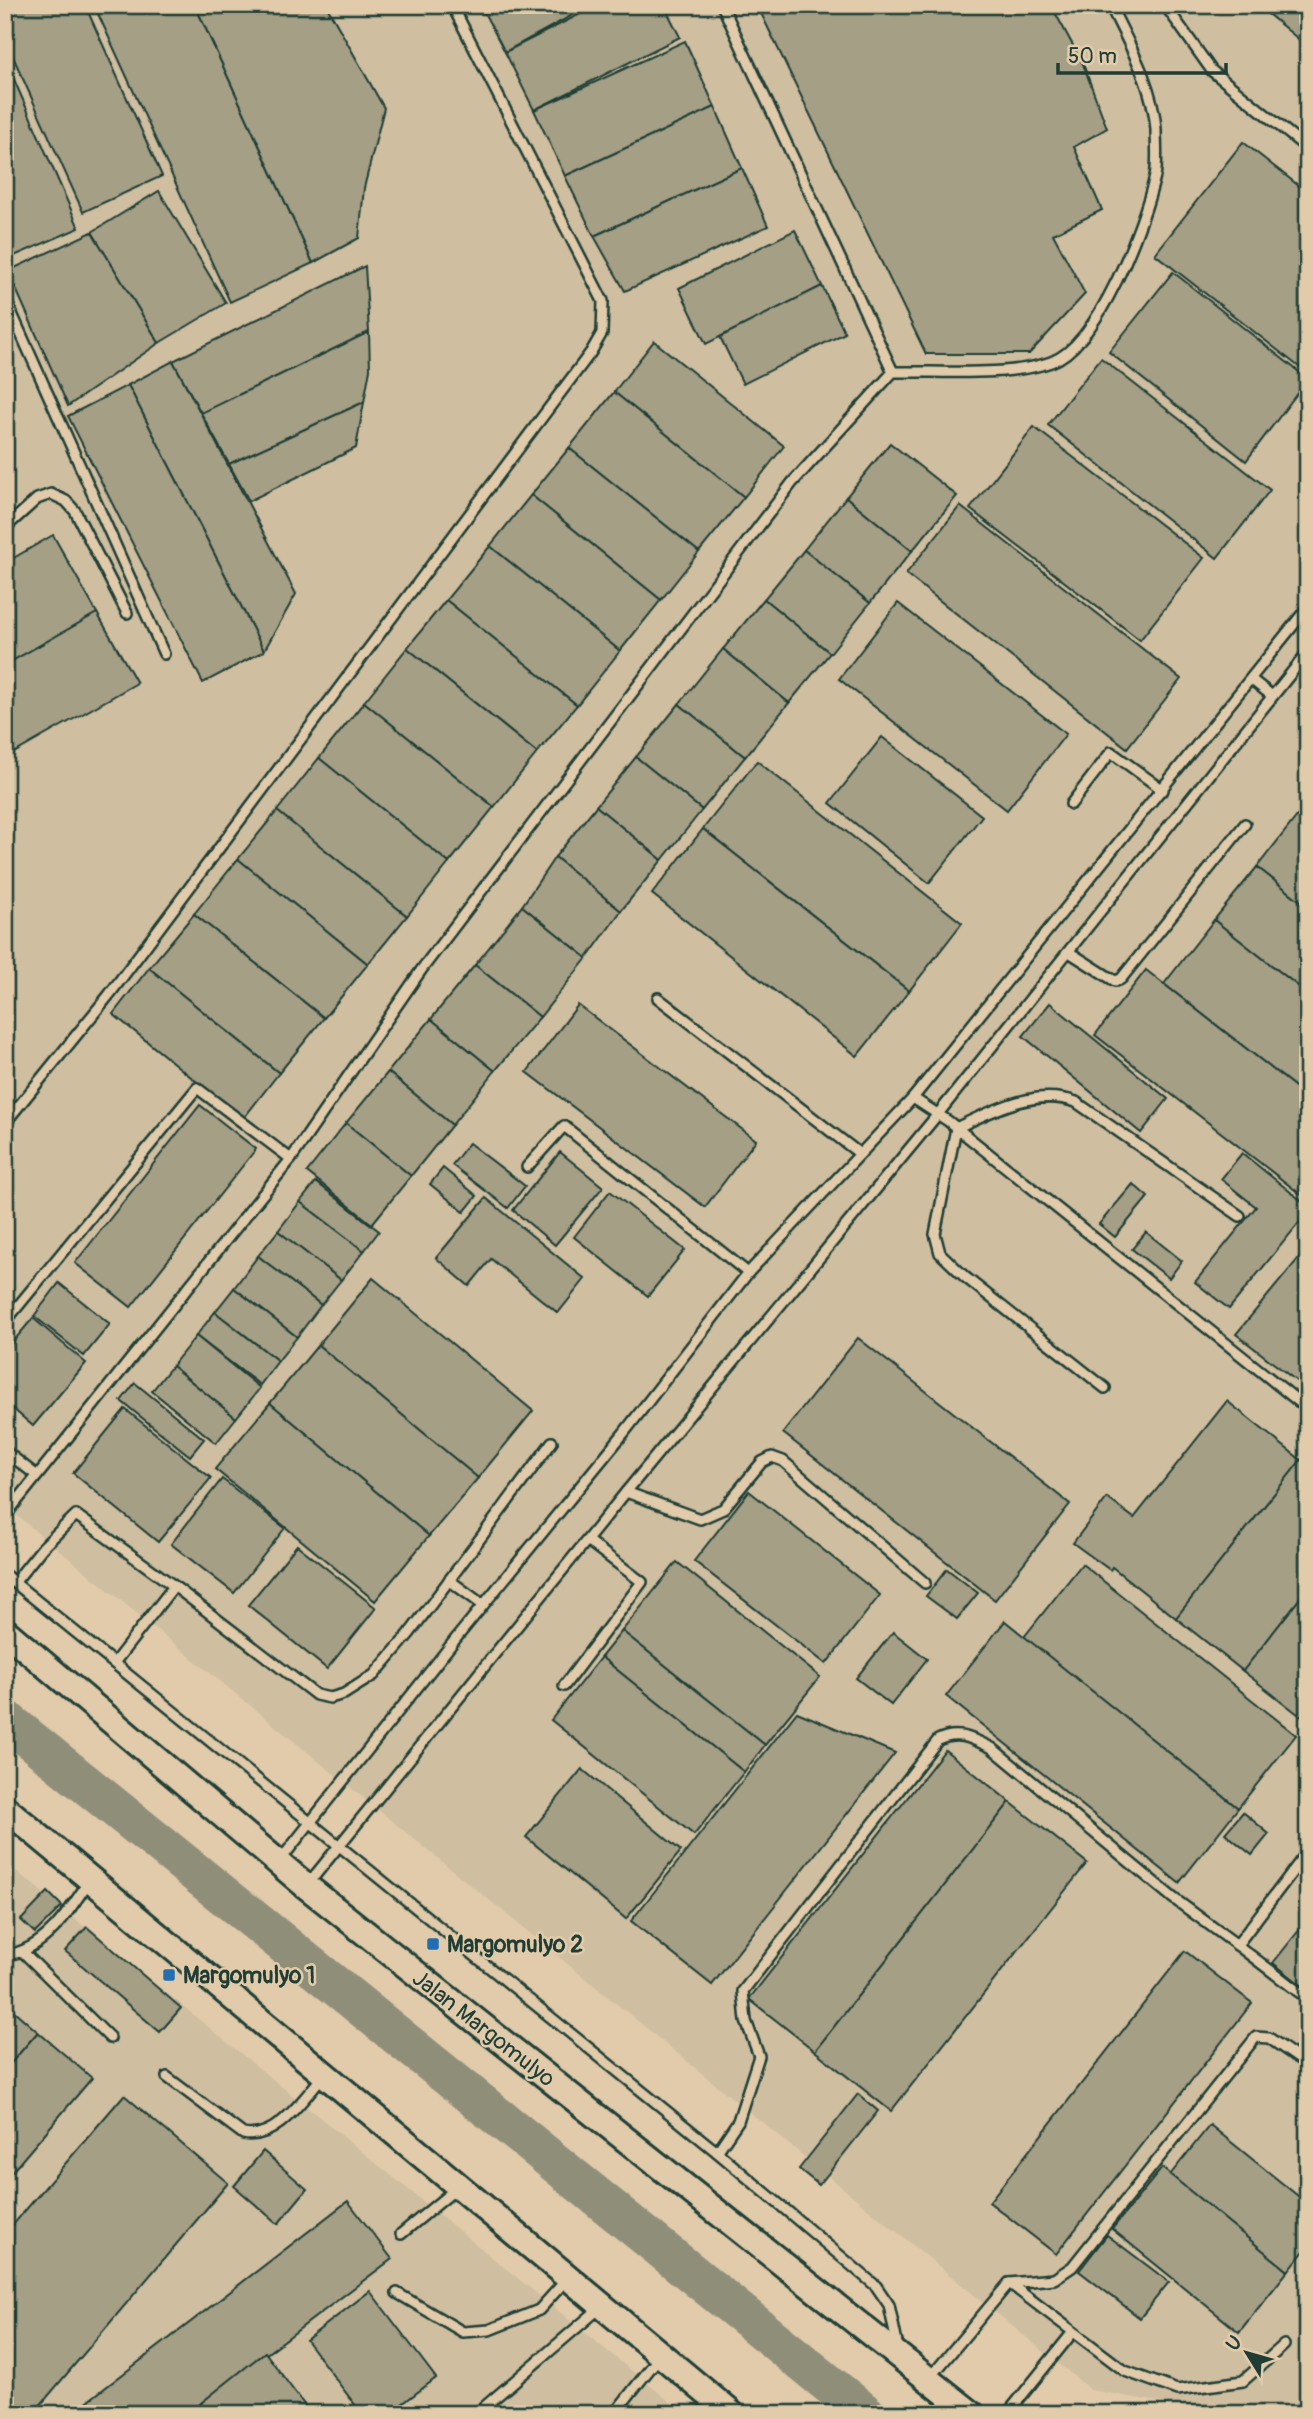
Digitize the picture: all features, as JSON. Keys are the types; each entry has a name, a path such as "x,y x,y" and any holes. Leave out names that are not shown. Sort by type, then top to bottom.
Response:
{"main road":[{"name":"Jalan Margomulyo","path":"11,1641 306,1886 972,2414"},
{"path":"5,1808 732,2414"}],"lane":[{"path":"5,1123 117,984 591,352 602,332 603,301 452,5"},
{"path":"722,5 893,372"},
{"path":"5,1516 291,1159 422,969 792,483 893,372 1024,369 1054,361 1080,340 1100,312 1119,277 1155,175 1156,127 1145,77 1110,5"},
{"path":"1165,5 1212,71 1308,149"},
{"path":"5,298 164,654"},
{"path":"5,528 37,499 51,494 66,501 75,510 127,613"},
{"path":"278,1863 623,1434 748,1273 913,1098 1252,680 1308,607"},
{"path":"306,1886 938,1114 1308,652"},
{"path":"1252,680 1271,695"},
{"path":"1071,804 1111,752 1163,790"},
{"path":"1069,952 1115,981 1121,979 1245,824"},
{"path":"658,998 860,1154"},
{"path":"5,1322 197,1088 291,1159"},
{"path":"956,1128 1010,1103 1060,1097 1076,1102 1240,1216"},
{"path":"913,1098 956,1128 1308,1409"},
{"path":"527,1167 564,1126 748,1273"},
{"path":"956,1128 936,1234 940,1253 965,1277 1105,1388"},
{"path":"14,1583 43,1547 76,1515 316,1695 330,1698 344,1694 374,1675 552,1442"},
{"path":"5,1451 36,1475"},
{"path":"626,1492 700,1519 723,1509 762,1462 772,1457 783,1461 925,1583"},
{"path":"564,1686 642,1581 588,1541"},
{"path":"5,1575 717,2152 876,2286 889,2305 900,2357"},
{"path":"449,1580 483,1605"},
{"path":"114,1663 174,1586"},
{"path":"717,2152 738,2122 759,2056 746,2021 743,1991 938,1740 949,1735 964,1735 992,1748 1173,1898 1308,1999"},
{"path":"1237,1945 1308,1851"},
{"path":"5,1955 24,1953 66,1916 92,1878"},
{"path":"24,1953 110,2038"},
{"path":"929,2379 1009,2283 1054,2279 1072,2267 1256,2037 1269,2038 1308,2065"},
{"path":"167,2077 243,2134 254,2137 272,2131 325,2074"},
{"path":"401,2234 459,2186"},
{"path":"397,2293 463,2332 489,2330 538,2310 568,2278"},
{"path":"1009,2283 1125,2371 1177,2390 1243,2381 1284,2345"},
{"path":"476,2414 601,2307"},
{"path":"1007,2414 1073,2332"},
{"path":"614,2414 660,2356"}],"shaded area":[{"path":"5,5 1308,5 1308,2401 1284,2414 1225,2414 1091,2390 5,1506"},
{"path":"5,1862 685,2414 5,2414"}],"building":[{"path":"5,5 85,5 162,176 83,212 5,39"},
{"path":"94,5 195,5 313,263 230,302"},
{"path":"195,5 326,5 384,108 364,188 359,238 313,263"},
{"path":"480,5 591,5 505,52"},
{"path":"598,5 664,5 680,37 534,110 505,52"},
{"path":"757,5 1051,5 1083,64 1107,128 1074,147 1102,210 1053,234 1085,294 1029,354 926,354"},
{"path":"1257,5 1308,5 1308,47"},
{"path":"685,41 715,107 565,176 534,110"},
{"path":"5,59 79,228 5,260"},
{"path":"715,107 742,168 594,236 565,176"},
{"path":"1243,142 1308,193 1308,374 1155,254"},
{"path":"742,168 768,226 625,291 594,236"},
{"path":"159,191 226,303 159,343 92,232"},
{"path":"795,230 822,286 706,344 679,288"},
{"path":"92,232 159,343 68,406 8,271"},
{"path":"365,266 369,332 201,413 173,361"},
{"path":"1173,272 1308,379 1246,461 1109,352"},
{"path":"822,286 845,333 743,384 720,337"},
{"path":"369,332 370,369 364,402 229,464 201,413"},
{"path":"654,341 784,446 744,497 614,392"},
{"path":"1101,358 1270,490 1217,558 1048,425"},
{"path":"173,361 296,594 264,651 128,385"},
{"path":"128,385 264,651 203,683 68,416"},
{"path":"614,392 744,497 699,552 569,448"},
{"path":"364,402 356,448 249,501 229,464"},
{"path":"1034,427 1204,558 1140,640 970,509"},
{"path":"890,443 957,496 912,551 846,497"},
{"path":"569,448 699,552 661,600 531,495"},
{"path":"531,495 661,600 620,651 490,546"},
{"path":"846,497 912,551 870,603 804,550"},
{"path":"960,506 1181,679 1127,748 906,574"},
{"path":"53,535 97,613 5,665 5,563"},
{"path":"490,546 620,651 577,705 446,600"},
{"path":"804,550 870,603 830,653 764,599"},
{"path":"764,599 830,653 789,703 723,649"},
{"path":"446,600 577,705 537,753 407,648"},
{"path":"898,603 1066,734 1007,810 839,679"},
{"path":"97,613 137,683 5,758 5,665"},
{"path":"407,648 537,753 494,807 364,702"},
{"path":"723,649 789,703 745,757 679,704"},
{"path":"364,702 494,807 449,863 319,758"},
{"path":"679,704 745,757 702,810 636,757"},
{"path":"882,737 982,816 929,883 830,803"},
{"path":"636,757 702,810 662,860 596,806"},
{"path":"319,758 449,863 407,916 277,811"},
{"path":"757,761 962,923 909,991 703,829"},
{"path":"596,806 662,860 621,911 555,857"},
{"path":"277,811 407,916 368,964 238,859"},
{"path":"1301,811 1308,816 1308,907 1257,867"},
{"path":"703,829 909,991 857,1056 652,894"},
{"path":"555,857 621,911 587,958 522,906"},
{"path":"238,859 368,964 324,1018 194,914"},
{"path":"1257,867 1308,907 1308,994 1214,920"},
{"path":"522,906 587,958 540,1017 475,965"},
{"path":"194,914 324,1018 279,1073 149,968"},
{"path":"1214,920 1308,994 1308,1097 1164,984"},
{"path":"475,965 540,1017 495,1071 431,1019"},
{"path":"149,968 279,1073 243,1119 113,1014"},
{"path":"1146,970 1308,1097 1308,1200 1095,1035"},
{"path":"1050,1003 1168,1099 1141,1133 1023,1036"},
{"path":"578,1005 756,1140 705,1207 527,1072"},
{"path":"431,1019 495,1071 452,1125 388,1072"},
{"path":"388,1072 452,1125 411,1176 346,1123"},
{"path":"200,1105 256,1149 131,1307 75,1263"},
{"path":"346,1123 411,1176 372,1224 307,1172"},
{"path":"469,1143 525,1186 508,1208 452,1165"},
{"path":"560,1152 603,1187 555,1245 513,1210"},
{"path":"1242,1153 1308,1206 1308,1212 1229,1309 1195,1282 1256,1207 1221,1179"},
{"path":"443,1168 477,1196 464,1212 430,1184"},
{"path":"316,1182 379,1231 364,1251 300,1202"},
{"path":"1133,1184 1148,1197 1115,1237 1099,1224"},
{"path":"610,1191 685,1250 648,1296 574,1237"},
{"path":"486,1198 585,1279 558,1313 491,1259 469,1286 436,1258"},
{"path":"300,1202 364,1251 341,1280 278,1231"},
{"path":"278,1231 341,1280 321,1305 258,1256"},
{"path":"1146,1232 1182,1261 1169,1278 1132,1249"},
{"path":"1308,1247 1308,1390 1236,1334"},
{"path":"258,1256 321,1305 297,1337 234,1288"},
{"path":"373,1278 533,1411 478,1478 318,1345"},
{"path":"59,1283 110,1324 84,1356 34,1316"},
{"path":"234,1288 297,1337 278,1361 215,1312"},
{"path":"215,1312 278,1361 260,1385 196,1336"},
{"path":"33,1318 86,1363 33,1426 5,1402 5,1351"},
{"path":"196,1336 260,1388 236,1418 172,1366"},
{"path":"858,1338 1070,1504 995,1600 783,1433"},
{"path":"318,1345 478,1478 429,1536 270,1403"},
{"path":"172,1366 236,1418 216,1443 152,1391"},
{"path":"135,1383 204,1439 190,1456 121,1401"},
{"path":"1227,1401 1301,1460 1176,1618 1112,1567 1110,1570 1073,1543 1107,1498 1134,1518"},
{"path":"270,1403 429,1536 375,1601 215,1469"},
{"path":"125,1409 211,1478 158,1542 73,1473"},
{"path":"1301,1460 1308,1465 1308,1588 1243,1671 1176,1618"},
{"path":"222,1479 285,1528 234,1593 171,1544"},
{"path":"749,1491 880,1595 826,1664 694,1561"},
{"path":"297,1545 376,1608 327,1669 248,1605"},
{"path":"677,1562 820,1677 765,1745 622,1631"},
{"path":"1082,1564 1296,1735 1238,1808 1024,1637"},
{"path":"947,1569 978,1593 957,1619 926,1596"},
{"path":"1308,1588 1308,1722 1243,1671"},
{"path":"1005,1621 1238,1808 1179,1883 946,1696"},
{"path":"622,1631 765,1745 744,1772 601,1657"},
{"path":"893,1632 927,1659 891,1705 856,1678"},
{"path":"601,1657 744,1772 694,1835 551,1720"},
{"path":"797,1712 895,1753 712,1985 631,1921"},
{"path":"945,1750 1010,1802 815,2051 749,1999"},
{"path":"582,1769 681,1851 626,1919 526,1837"},
{"path":"1010,1802 1087,1863 891,2111 815,2051"},
{"path":"1243,1812 1269,1834 1252,1855 1225,1833"},
{"path":"48,1892 62,1906 35,1933 21,1920"},
{"path":"1308,1919 1308,1990 1273,1963"},
{"path":"87,1927 181,2008 160,2032 65,1951"},
{"path":"1185,1951 1252,2003 1056,2254 989,2202"},
{"path":"5,2003 38,2032 5,2070"},
{"path":"38,2032 92,2078 5,2180 5,2070"},
{"path":"858,2094 878,2111 819,2185 799,2169"},
{"path":"124,2095 228,2183 33,2414 5,2414 5,2234"},
{"path":"1210,2125 1308,2204 1308,2246 1288,2271 1170,2175"},
{"path":"263,2151 307,2189 278,2224 234,2186"},
{"path":"1162,2168 1288,2271 1239,2332 1112,2229"},
{"path":"348,2201 392,2259 187,2414 71,2414"},
{"path":"1107,2235 1169,2282 1140,2318 1079,2271"},
{"path":"370,2291 436,2378 389,2414 362,2414 306,2340"},
{"path":"265,2352 311,2414 209,2414 201,2403"}],"waterway":[{"path":"5,1719 866,2414"}],"place":[{"name":"Margomulyo 2","path":"433,1944"},
{"name":"Margomulyo 1","path":"169,1975"}]}
